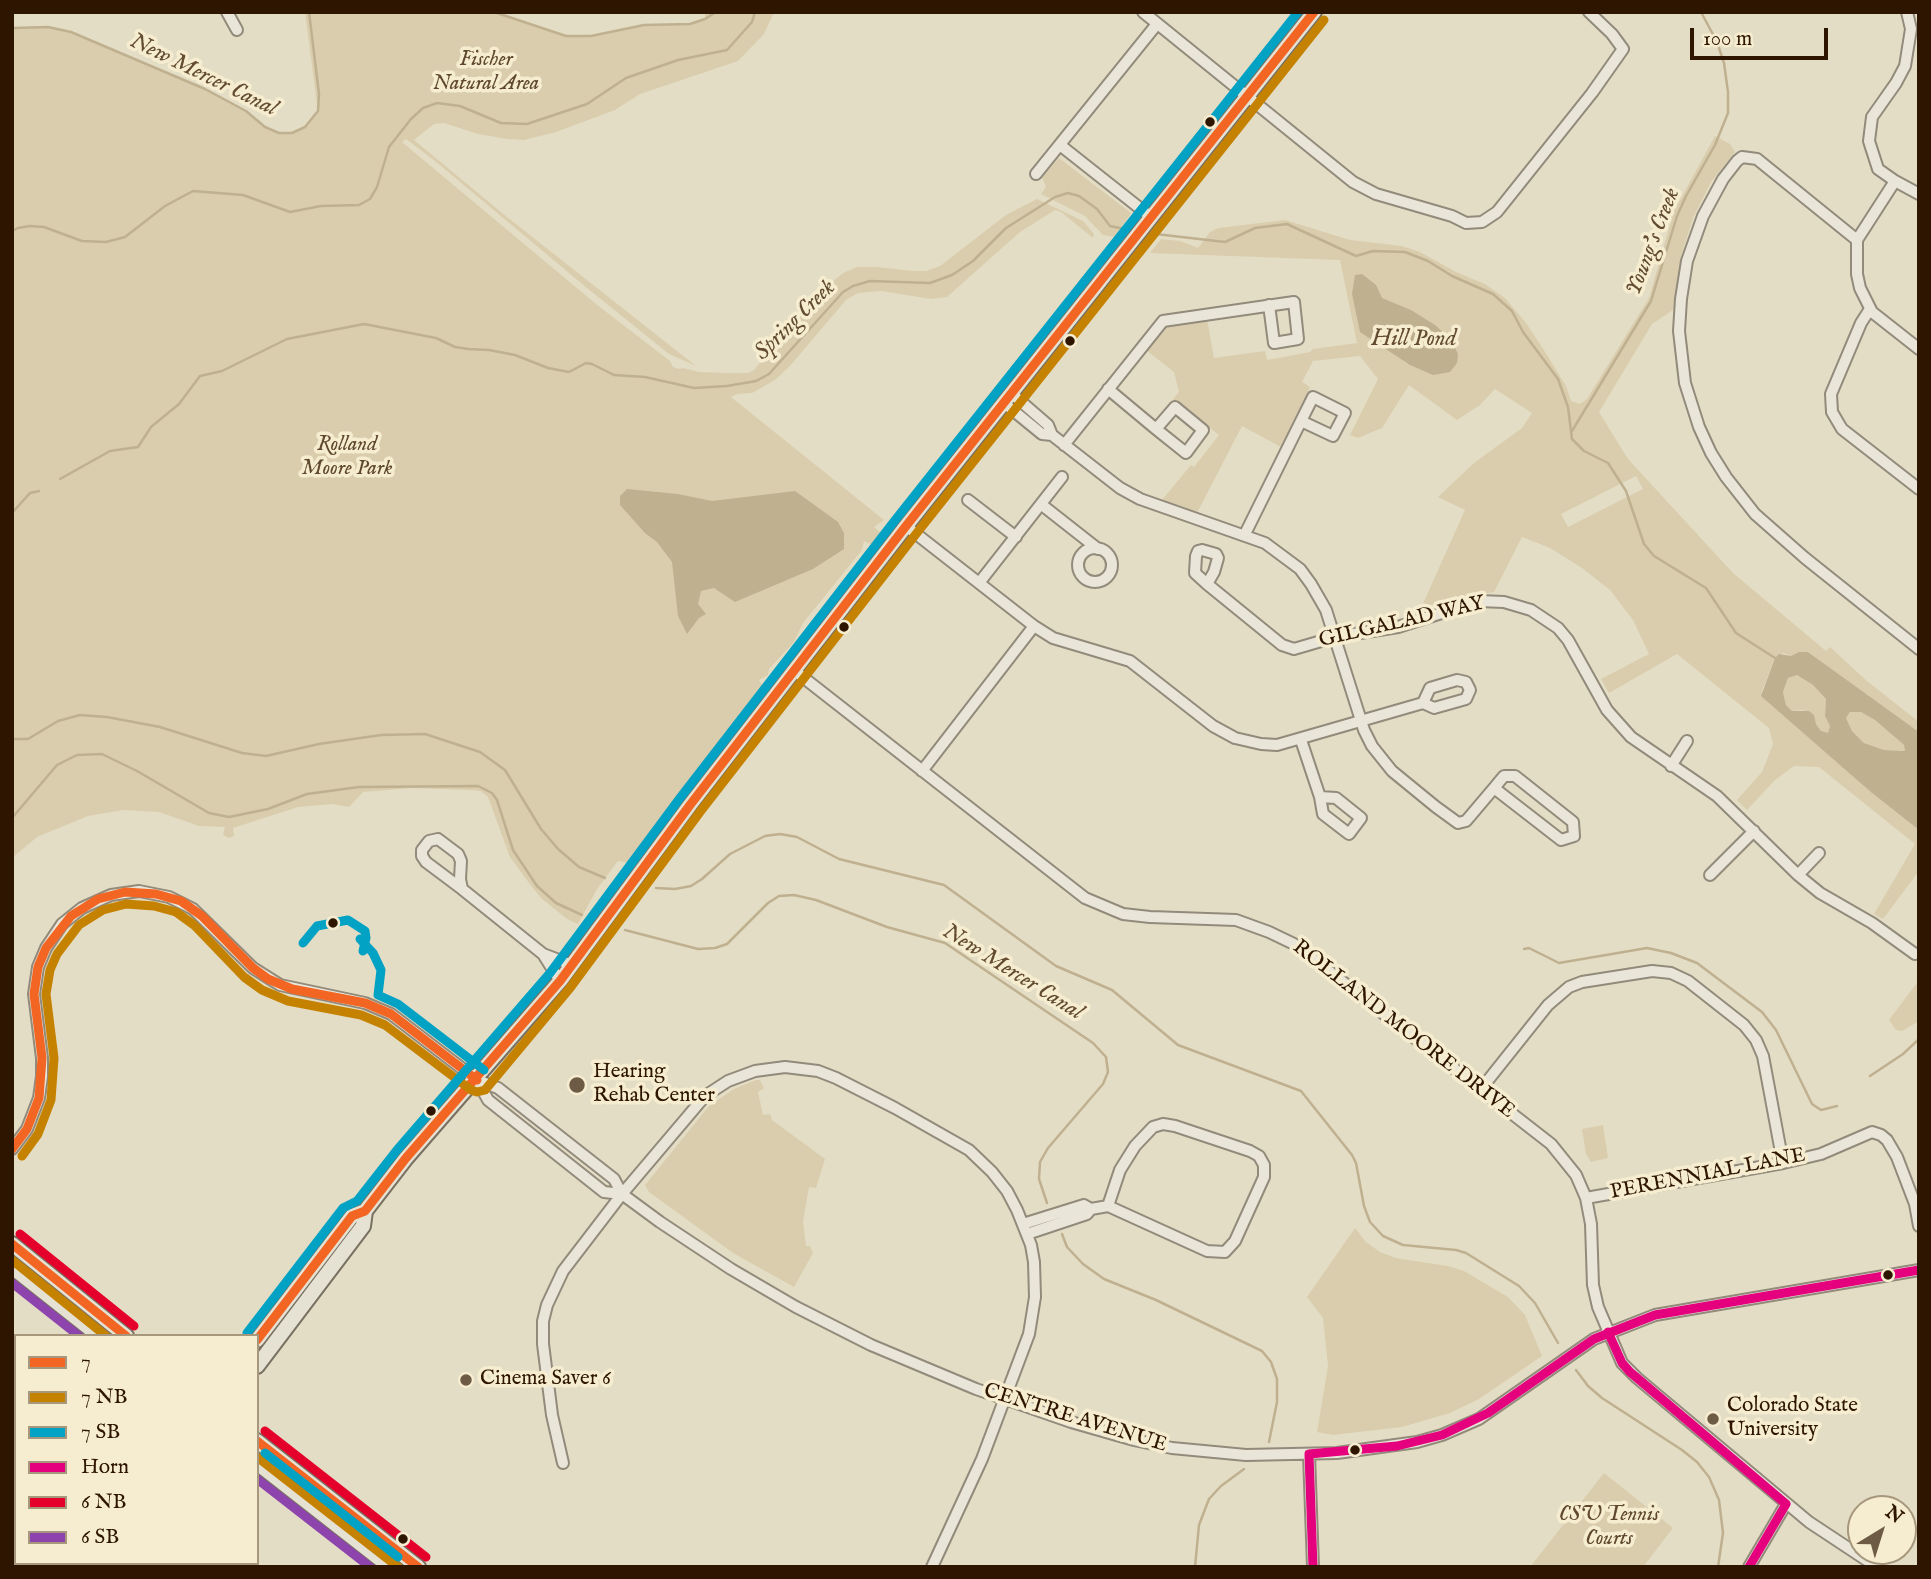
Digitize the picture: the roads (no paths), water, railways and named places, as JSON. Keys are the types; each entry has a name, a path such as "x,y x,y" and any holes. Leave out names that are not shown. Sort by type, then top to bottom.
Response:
{"main road":[{"path":"259,1363 363,1226 365,1211 406,1158 477,1080 560,981 690,805 906,526 1314,12"},
{"path":"259,1337 352,1216 365,1211"},
{"path":"292,1317 293,1308 340,1245 342,1228"},
{"path":"12,1244 125,1334"},
{"path":"12,1265 23,1267 52,1289 67,1289"},
{"path":"12,1265 93,1332 95,1327 112,1334 125,1334"},
{"path":"259,1443 418,1567"},
{"path":"259,1464 390,1567"}],"street":[{"path":"227,12 237,30"},
{"path":"1143,12 1353,182 1376,194 1452,216 1466,223 1482,222 1497,212 1623,49 1589,12"},
{"path":"1907,12 1911,29 1905,66 1896,83 1875,110 1869,141 1878,169 1919,194"},
{"path":"1035,174 1157,23"},
{"path":"1060,145 1148,221"},
{"path":"1857,240 1757,159 1742,157 1723,179 1703,216 1687,261 1681,299 1680,355 1689,402 1711,453 1755,514 1919,649"},
{"path":"1895,181 1857,240 1857,274 1870,309 1919,349"},
{"path":"1681,299 1693,300"},
{"path":"1064,445 1163,321 1269,305"},
{"path":"1870,309 1861,323 1831,394 1832,412 1842,429 1919,489"},
{"path":"1108,389 1156,429"},
{"path":"1007,398 1042,434 1052,435 1102,476 1140,499 1244,534 1273,548 1300,569 1320,597 1372,746 1387,766 1458,823 1465,821 1504,776 1516,776 1573,822 1574,836 1561,840 1494,788"},
{"path":"1244,534 1301,421"},
{"path":"979,583 1062,477"},
{"path":"968,499 1016,537"},
{"path":"1042,505 1098,549"},
{"path":"906,526 1034,626 1053,638 1130,661 1213,726 1235,738 1277,745 1423,703"},
{"name":"GILGALAD WAY","path":"1207,584 1282,645 1301,648 1335,637 1398,627 1479,601 1504,602 1544,617 1558,628 1575,650 1598,694 1618,724 1643,747 1717,796 1798,875 1820,892 1892,936 1914,954"},
{"path":"922,771 1034,626"},
{"name":"ROLLAND MOORE DRIVE","path":"795,671 1085,898 1123,914 1150,918 1236,920 1294,944 1559,1152 1576,1175 1586,1198 1591,1224 1593,1285 1608,1332 1622,1363 1786,1504 1877,1567"},
{"path":"1301,740 1320,797"},
{"path":"1671,766 1687,741"},
{"path":"1710,875 1754,831"},
{"path":"462,889 461,861 458,854 438,839 429,841 422,850 422,856 441,874 543,954 572,965"},
{"path":"1798,875 1819,853"},
{"name":"CENTRE AVENUE","path":"12,1149 27,1129 39,1098 42,1058 34,994 38,967 46,948 71,916 99,899 125,892 156,894 181,901 202,916 253,968 268,979 292,989 365,1003 391,1014 477,1080 488,1100 604,1192 622,1194 731,1269 817,1318 917,1365 1005,1400 1106,1433 1172,1448 1246,1455 1309,1454 1396,1446 1442,1435 1488,1413 1578,1349 1608,1332 1654,1315 1919,1270"},
{"path":"543,954 560,981"},
{"path":"1481,1089 1548,1005 1569,987 1582,982 1651,971 1671,974 1688,981 1734,1017 1756,1040 1763,1056 1783,1163"},
{"path":"563,1463 543,1344 543,1321 547,1304 559,1277 622,1194 705,1096 736,1077 755,1070 795,1068 836,1077 955,1140 983,1162 1007,1191 1025,1229 1034,1262 1035,1297 1029,1334 982,1459 932,1567"},
{"path":"1025,1229 1087,1214 1091,1209 1108,1206 1207,1251 1225,1252 1235,1241 1264,1177 1264,1165 1259,1156 1250,1151 1163,1124 1153,1127 1135,1146 1120,1170 1108,1206"},
{"name":"PERENNIAL LANE","path":"1586,1198 1783,1163 1821,1154 1872,1132 1887,1140 1897,1157 1915,1204 1919,1226"},
{"path":"1309,1454 1313,1567"},
{"path":"1749,1567 1786,1504"}],"water":[{"name":"Hill Pond","path":"1362,274 1376,285 1382,298 1411,310 1435,325 1451,340 1458,354 1457,363 1450,372 1433,375 1410,365 1360,332 1352,294 1355,275"},
{"path":"627,489 678,494 712,501 795,491 838,522 844,533 844,549 813,569 735,602 714,588 701,591 698,604 706,614 699,618 687,634 678,616 672,562 657,542 645,533 620,505 620,496"},
{"path":"1808,652 1919,732 1919,830 1872,793 1761,696 1775,658 1779,654 1791,656","holes":["1797,675 1813,685 1826,699 1825,716 1830,726 1828,733 1821,731 1814,715 1809,711 1792,711 1786,705 1783,692 1788,678","1850,712 1861,712 1875,720 1904,745 1905,751 1884,750 1864,743 1852,731 1846,718"]}],"waterway":[{"name":"New Mercer Canal","path":"12,28 48,27 71,32 205,89 246,111 265,127 279,133 292,133 305,127 318,111 319,94 309,12"},
{"name":"New Mercer Canal","path":"494,12 566,36 591,36 644,25 690,24 716,12"},
{"path":"12,231 30,226 44,227 82,241 106,242 125,237 165,206 193,191 243,195 290,212 321,206 359,205 370,199 377,187 389,147 423,108 437,103 460,106 501,123 527,124 587,104 626,78 678,60 727,50 752,22 755,12"},
{"name":"Young's Creek","path":"1572,431 1651,301 1677,216 1715,145 1728,113 1724,63 1717,42 1701,12"},
{"name":"Spring Creek","path":"60,479 110,451 138,447 151,427 179,404 200,376 222,371 287,339 364,324 436,338 455,347 515,355 548,368 569,372 586,363 614,375 645,377 694,388 727,386 756,381 769,374 843,292 853,286 870,281 930,283 952,275 973,261 1006,228 1055,197 1068,193 1079,196 1097,209 1110,226 1134,231"},
{"name":"Spring Creek","path":"1147,233 1225,242 1255,228 1287,224 1356,256 1373,251 1405,252 1493,294 1512,311 1523,332 1558,379 1568,407 1572,439 1584,451 1608,463 1626,491 1644,544 1654,556 1706,588 1736,633 1775,658"},
{"name":"Spring Creek","path":"12,513 30,493 39,491"},
{"path":"12,739 28,739 58,721 80,715 160,727 242,753 266,756 319,744 381,735 425,734 480,752 505,770 541,829 558,849 579,867 605,878"},
{"name":"New Mercer Canal","path":"12,818 57,765 77,755 102,754 209,813 229,817 268,809 307,794 359,787 478,786 492,793 497,800 513,850 537,886 556,903 582,915"},
{"path":"656,888 691,886 730,854 765,836 780,834 797,837 839,859 944,885 1056,966 1112,990 1178,1045 1301,1091 1352,1155 1370,1222 1383,1236 1403,1245 1466,1253 1519,1286 1535,1303 1558,1343"},
{"name":"New Mercer Canal","path":"625,930 698,949 715,948 727,944 768,903 779,896 794,895 816,900 887,927 945,943 1093,1043 1106,1057 1108,1072 1103,1084 1048,1148 1040,1162 1039,1179 1047,1203"},
{"path":"1524,949 1529,948 1559,963 1647,948 1671,953 1697,963 1762,1012 1776,1030 1812,1104 1821,1110 1837,1106"},
{"path":"1870,1076 1903,1054 1919,1039"},
{"name":"New Mercer Canal","path":"1062,1234 1067,1247 1083,1264 1104,1279 1156,1300 1262,1351 1271,1362 1277,1379 1277,1402 1269,1442"},
{"path":"1576,1370 1602,1398 1682,1450 1697,1462 1709,1477 1719,1500 1723,1533 1718,1567"},
{"name":"New Mercer Canal","path":"1195,1567 1199,1525 1209,1499 1244,1469"}],"place":[{"name":"Hearing Rehab Center","path":"577,1085"},
{"name":"Cinema Saver 6","path":"466,1380"},
{"name":"Colorado State University","path":"1713,1419"}],"park label":[{"name":"Fischer Natural Area","path":"486,73"},
{"name":"Rolland Moore Park","path":"347,458"},
{"name":"CSU Tennis Courts","path":"1609,1528"}]}
